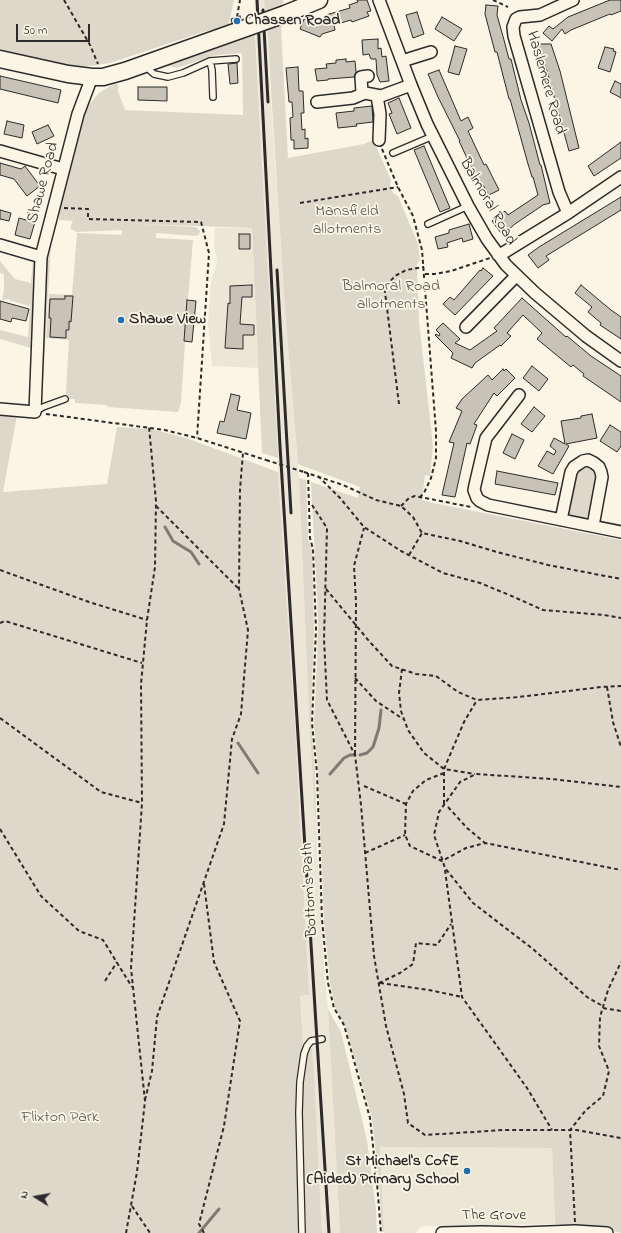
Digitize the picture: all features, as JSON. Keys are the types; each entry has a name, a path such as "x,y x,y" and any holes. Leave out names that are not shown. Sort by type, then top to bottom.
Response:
{"street":[{"path":"0,59 45,70 92,77 114,75 143,65 242,23 285,14 319,0"},
{"name":"Balmoral Road","path":"379,0 411,85 433,136 468,206 498,255 516,276 580,331 621,361"},
{"name":"Haslemere Road","path":"568,213 559,192 514,36 513,27 516,18 540,14 573,0"},
{"path":"402,61 431,52"},
{"path":"362,93 361,77 368,76"},
{"name":"Shawe Road","path":"35,412 41,256 78,114 92,77"},
{"path":"317,103 353,98 362,93 369,93 377,96 386,95 411,85"},
{"path":"377,96 380,114 379,140"},
{"path":"0,151 63,169"},
{"path":"498,255 568,213 621,177"},
{"path":"0,245 41,256"},
{"path":"466,327 516,276"},
{"path":"519,395 488,434 484,442 474,490 477,498 488,505 621,532"},
{"path":"0,409 35,412"},
{"path":"561,520 571,472 578,463 583,460 588,460 599,467 602,477 593,526"},
{"name":"The Grove","path":"442,1233 523,1233 575,1231 607,1233"}],"lane":[{"path":"143,65 154,74 168,77 183,73 210,61 236,59"},
{"path":"210,61 212,70 213,97"},
{"path":"393,153 433,136"},
{"path":"428,224 468,206"},
{"path":"35,412 43,407 65,399"},
{"path":"302,1233 299,1112 300,1082 304,1054 307,1046 312,1041 322,1039"}],"path":[{"path":"64,0 98,62"},
{"path":"240,0 242,23"},
{"path":"494,0 508,7"},
{"path":"379,140 416,226 422,250 424,267 436,423 436,458 424,493 420,497"},
{"path":"300,203 398,187"},
{"path":"54,207 88,209 88,219 201,222 209,253 197,438"},
{"path":"424,274 427,275 451,271 498,255"},
{"path":"398,404 385,292 387,285 395,276 406,270 424,267"},
{"path":"35,412 149,427 197,438 318,476 343,485 376,500 401,506 413,517 422,533 460,541 548,565 621,579"},
{"path":"145,1101 131,968 142,803 141,684 147,620 155,567 156,506 149,427"},
{"path":"126,1233 137,1172 145,1101 152,1071 157,1017 224,824 232,739 241,714 248,630 239,589 240,489 243,453"},
{"name":"Bottom's Path","path":"308,473 310,538 313,549 316,629 312,723 317,773 322,919 328,984 334,1008 344,1025 370,1118 381,1233"},
{"path":"318,476 340,498 364,527 409,555 443,573 480,583 543,610 604,615 621,618"},
{"path":"401,506 409,498 415,496 465,506 476,507 488,505"},
{"path":"312,505 327,528 324,640 327,700 355,755"},
{"path":"156,506 239,589"},
{"path":"364,527 354,566 356,602 355,755 361,805 374,956 386,1026 404,1094 408,1123 425,1135 504,1130 577,1130 621,1138"},
{"path":"409,555 422,533"},
{"path":"0,570 89,602 147,620"},
{"path":"325,588 392,666 416,674 436,676 458,692 477,700 621,686"},
{"path":"0,623 6,622 143,663"},
{"path":"402,669 399,693 401,711 408,730 424,753 444,769 476,774 552,779 621,787"},
{"path":"355,678 376,701 404,720"},
{"path":"607,687 613,722 621,746"},
{"path":"444,806 444,769 464,722 477,700"},
{"path":"0,718 101,792 142,803"},
{"path":"442,861 410,846 405,835 406,804 413,791 426,780 444,773"},
{"path":"476,774 460,782 439,812 434,835 445,868 473,903 533,950 587,997 601,1004"},
{"path":"364,786 406,804"},
{"path":"448,807 467,828 485,843"},
{"path":"0,830 41,896 79,931 104,940 133,987"},
{"path":"365,853 405,835"},
{"path":"442,861 466,848 485,843 621,870"},
{"path":"445,868 451,924 462,997 527,1088 552,1130"},
{"path":"204,882 214,962 240,1021 224,1126 199,1224 204,1233"},
{"path":"379,983 400,973 413,964 416,943 437,945 451,924"},
{"path":"105,981 117,962"},
{"path":"575,1231 570,1130 586,1110 603,1096 609,1071 599,1046 600,1017 608,990 621,962"},
{"path":"379,983 429,990 462,997"},
{"path":"603,1008 621,1011"},
{"path":"131,1205 150,1233"}],"shaded area":[{"path":"254,0 264,0 285,311 299,478 309,716 328,1009 340,1233 322,1233 312,1048 303,1044 300,996 309,995 296,742 278,472"},
{"path":"215,228 252,228 258,368 212,366 208,323 211,281 217,259 214,247"},
{"name":"St Michael's CofE (Aided) Primary School","path":"380,1147 552,1148 555,1224 424,1226 416,1233 384,1233"}],"green space":[{"path":"0,0 234,0 228,28 203,32 110,63 82,67 69,67 0,52"},
{"path":"264,0 283,0 284,7 265,12"},
{"path":"287,18 287,22 281,28 288,158 364,144 373,140 391,180 390,185 393,193 398,196 418,244 420,260 417,264 419,321 433,446 430,476 425,475 422,500 621,540 621,1233 596,1226 555,1224 552,1148 380,1147 384,1232 382,1232 379,1181 372,1118 345,1025 335,1007 330,983 324,921 318,771 314,723 318,617 311,482 358,498 360,487 298,464 285,311 267,26"},
{"path":"255,34 278,458 262,453 252,228 138,224 196,227 200,231 199,235 195,236 156,233 156,238 193,240 188,300 195,301 192,342 185,342 181,403 178,412 75,403 75,399 69,399 66,394 69,340 46,338 49,294 72,295 77,233 122,235 122,230 77,232 71,229 73,221 59,220 59,202 77,129 88,106 99,93 114,84 118,84 118,91 125,110 243,115 242,53 216,55 177,68 169,66 162,67 161,64"},
{"path":"49,243 51,244 42,398 40,402 44,257"},
{"path":"36,258 31,348 0,339 0,330 28,337 30,303 29,306 9,299 2,300 4,290 4,274 0,273 0,261 15,279 31,283 33,260"},
{"name":"Flixton Park","path":"0,413 17,415 3,492 107,484 117,427 151,429 186,438 278,472 296,742 309,995 300,996 303,1044 297,1082 296,1112 298,1233 0,1233"},
{"path":"588,464 597,472 591,511 582,519 573,517 568,511 575,472"},
{"path":"299,478 306,480 308,539 312,550 314,629 311,723 315,772 317,850 309,716"},
{"path":"328,1009 341,1032 367,1140 376,1209 377,1233 340,1233"},
{"path":"312,1048 322,1233 306,1233 302,1113 304,1075 308,1049"}],"building":[{"path":"357,0 367,0 371,11 367,12 369,16 352,22 351,20 334,25 335,30 322,34 320,37 300,29 304,19 317,24 328,22 326,15 350,8 349,5 358,2"},
{"path":"610,0 621,0 621,11 571,30 565,34 562,29 552,41 543,33 549,26 553,29 568,17"},
{"path":"486,5 498,6 497,15 541,165 550,203 543,205 507,231 506,229 501,233 492,221 505,211 508,215 538,195 509,99 497,52 495,52 485,14"},
{"path":"417,12 424,34 413,38 406,15"},
{"path":"240,16 241,20 232,23 231,19"},
{"path":"442,17 462,29 454,41 435,29"},
{"path":"378,39 378,49 381,48 382,57 386,56 389,81 380,82 377,75 376,59 371,59 369,54 363,55 362,40"},
{"path":"538,44 551,44 560,71 579,148 569,151"},
{"path":"455,46 467,49 459,75 448,72"},
{"path":"605,47 614,49 613,51 616,52 610,72 598,68"},
{"path":"346,59 346,62 355,61 356,72 354,77 317,81 315,69 327,68 326,64 336,63 336,60"},
{"path":"237,63 238,83 230,84 228,64"},
{"path":"298,67 299,91 303,91 304,113 301,113 302,130 305,129 305,139 308,138 308,148 294,149 294,140 291,140 290,118 293,117 292,102 289,102 286,68"},
{"path":"439,70 461,121 468,117 473,128 468,131 484,165 486,164 499,190 489,195 481,182 479,183 428,74"},
{"path":"0,76 61,90 58,103 0,89"},
{"path":"615,81 621,84 621,98 610,92"},
{"path":"138,87 167,87 167,101 138,100"},
{"path":"399,98 411,128 397,134 389,114 392,113 388,103"},
{"path":"372,106 373,122 356,124 357,126 338,128 336,113 354,111 354,108"},
{"path":"7,121 24,125 22,138 4,134"},
{"path":"48,125 54,136 37,144 32,132"},
{"path":"621,142 621,158 594,176 588,166"},
{"path":"424,146 450,208 440,212 414,150"},
{"path":"0,163 21,169 25,166 40,186 27,196 14,179 0,175"},
{"path":"621,197 621,210 546,256 549,260 538,268 528,255 539,247"},
{"path":"0,210 11,213 9,221 0,219"},
{"path":"28,212 37,215 30,239 15,235 19,218 26,220"},
{"path":"469,224 473,239 463,242 462,238 447,243 448,247 438,249 435,237 449,233 449,230"},
{"path":"239,234 250,234 250,249 239,249"},
{"path":"483,268 493,276 455,315 443,304 450,297 454,300"},
{"path":"252,285 252,297 242,297 240,324 254,325 254,335 243,335 243,349 225,348 228,303 230,304 230,286"},
{"path":"581,285 621,317 621,339 600,325 601,323 588,312 592,307 575,293"},
{"path":"65,296 73,296 69,330 66,330 66,338 50,337 50,299 65,299"},
{"path":"522,298 566,337 567,336 591,356 621,376 621,402 583,376 584,374 573,365 571,367 537,339 542,333 523,315 507,333 511,336 501,346 500,345 475,363 472,368 451,358 453,353 435,335 436,334 439,336 440,334 436,330 443,323 460,339 455,343 470,350 497,331 494,328"},
{"path":"187,300 196,301 192,342 184,341"},
{"path":"0,301 29,309 26,321 12,318 11,322 0,319"},
{"path":"532,366 548,379 539,391 523,378"},
{"path":"503,369 504,371 506,369 515,378 497,396 494,393 474,424 477,425 470,444 467,443 455,497 442,495 454,443 449,442 462,411 456,408 462,399 488,375 492,380"},
{"path":"231,394 240,396 237,410 251,413 246,439 217,433 220,421 224,422"},
{"path":"534,407 545,416 532,432 521,424"},
{"path":"592,414 597,438 566,444 569,446 553,474 538,466 547,451 554,455 556,451 550,446 554,438 565,444 561,421 581,418 581,416"},
{"path":"610,425 621,432 621,446 617,452 600,441"},
{"path":"512,434 524,440 515,459 503,453"},
{"path":"497,471 558,483 555,495 495,484"}],"waterway":[{"path":"165,527 173,541 191,552 199,564"},
{"path":"360,755 367,753 373,747 379,728 381,710"},
{"path":"238,743 258,773"},
{"path":"330,774 344,758 350,755 355,755"},
{"path":"199,1233 219,1209"}],"railway":[{"path":"257,0 280,446 329,1233"},
{"path":"263,10 268,102"},
{"path":"277,270 291,513"}],"place":[{"name":"Chassen Road","path":"237,21"},
{"name":"Shawe View","path":"121,320"},
{"name":"St Michael's CofE (Aided) Primary School","path":"467,1171"}],"park label":[{"name":"Mansfield allotments","path":"347,221"},
{"name":"Balmoral Road allotments","path":"391,296"}]}
